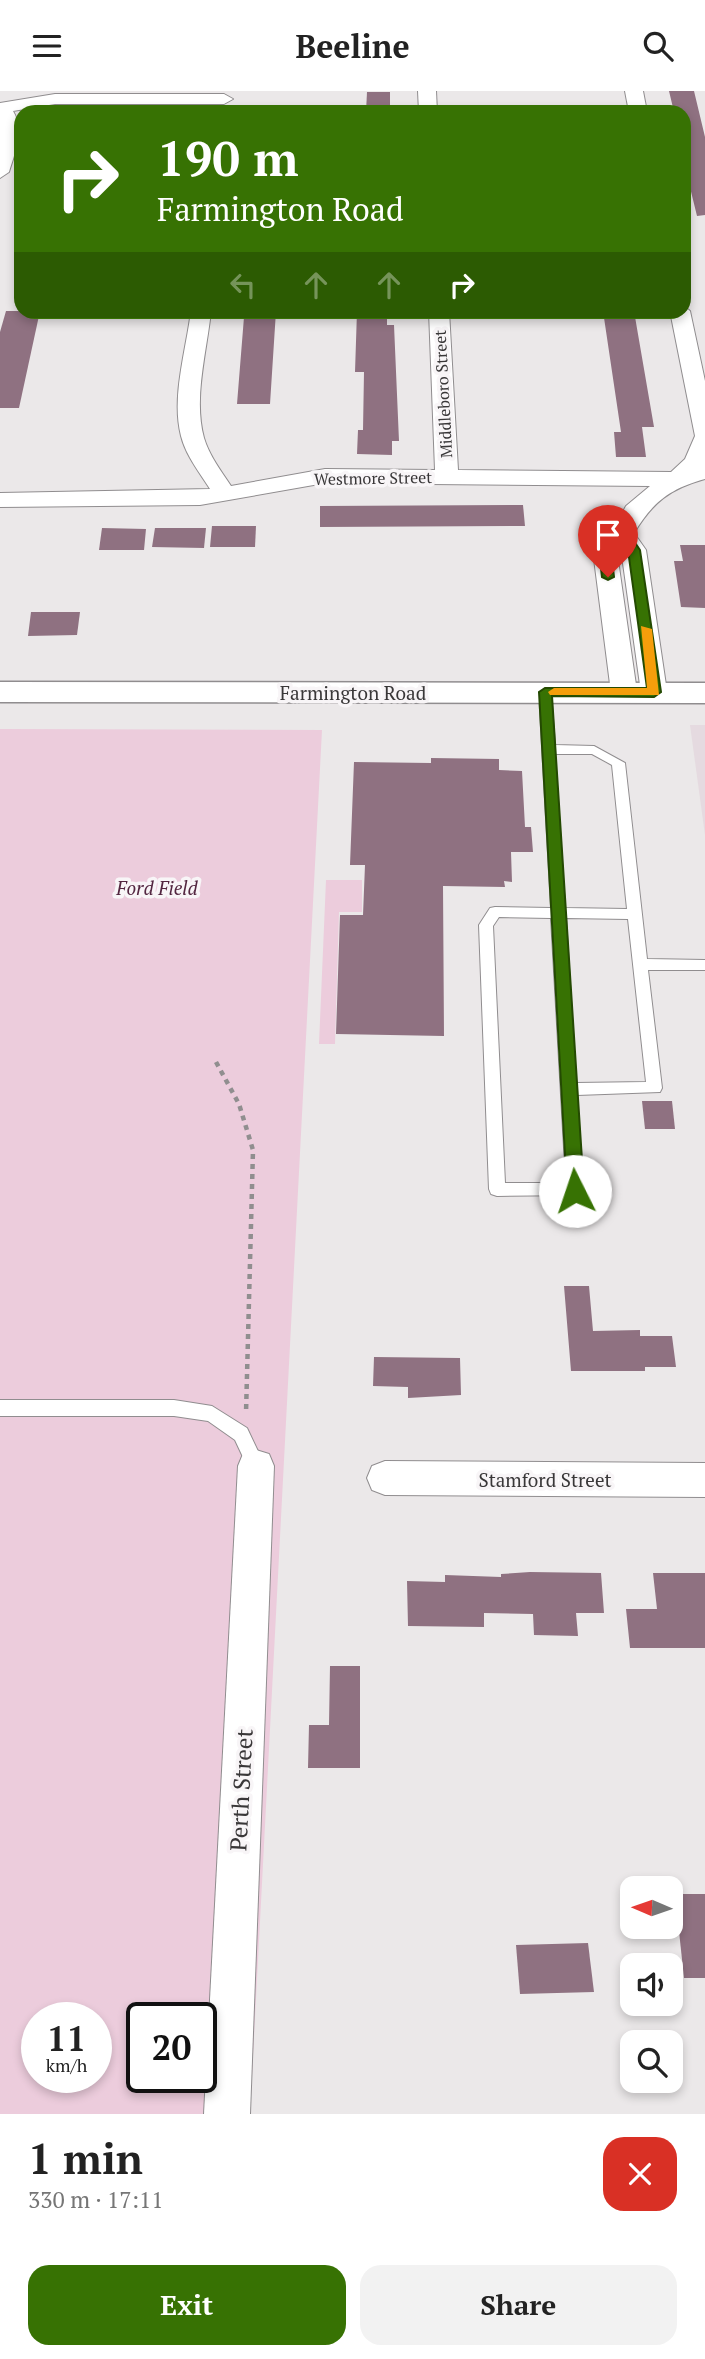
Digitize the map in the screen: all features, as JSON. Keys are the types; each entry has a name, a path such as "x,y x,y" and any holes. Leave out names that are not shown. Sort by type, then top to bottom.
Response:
{"main road":[{"name":"Farmington Road","path":"0,692 639,692 704,696"}],"street":[{"path":"19,105 55,99 225,101"},
{"path":"0,172 11,134 10,119 1,108"},
{"path":"200,319 190,414 192,435 201,458 225,495"},
{"name":"Middleboro Street","path":"439,319 447,477"},
{"path":"639,692 634,550 623,534 633,512 653,494 679,479 702,452 705,436 682,319"},
{"name":"Westmore Street","path":"0,500 162,500 225,495 325,477 679,479 705,472"},
{"name":"Perth Street","path":"227,2114 249,1450"},
{"name":"Stamford Street","path":"385,1478 705,1480"}],"lane":[{"path":"545,692 547,749 557,912 569,1089 575,1191 497,1189 485,925 495,912 557,912 635,914"},
{"path":"547,749 594,750 618,763 654,1088 569,1089"},
{"path":"640,964 705,965"},
{"path":"0,1408 174,1408 212,1414 249,1450"}],"path":[{"path":"216,1062 232,1084 245,1115 253,1150 247,1397 249,1450"}],"shaded area":[{"path":"690,725 705,725 705,835"}],"green space":[{"name":"Ford Field","path":"0,729 322,730 250,2114 0,2114"},
{"path":"326,880 362,880 362,912 339,912 335,1044 319,1044"}],"building":[{"path":"669,91 694,91 705,137 705,215 697,216 691,192 691,105 672,105"},
{"path":"367,92 390,92 390,105 366,105"},
{"path":"6,311 14,311 14,319 38,319 19,408 0,408 0,332"},
{"path":"244,319 275,319 270,404 237,404"},
{"path":"357,319 387,319 387,325 394,325 399,441 392,441 392,455 357,454 358,430 363,430 364,372 355,372"},
{"path":"604,319 635,319 654,427 642,427 646,457 616,457 614,432 621,432"},
{"path":"523,505 525,526 320,527 320,506"},
{"path":"212,526 256,526 255,547 210,547"},
{"path":"102,528 146,529 144,550 99,550"},
{"path":"155,528 206,528 204,548 152,547"},
{"path":"680,545 705,545 705,608 681,607 674,561 683,561"},
{"path":"31,612 80,612 77,635 28,636"},
{"path":"431,758 499,759 499,770 522,771 525,827 531,827 533,852 511,852 512,882 504,881 505,887 443,886 444,1036 336,1034 340,915 363,915 365,865 350,865 354,762 431,763"},
{"path":"642,1101 672,1101 675,1129 645,1129"},
{"path":"564,1286 589,1286 593,1331 640,1330 640,1336 672,1336 676,1367 645,1367 645,1371 571,1371"},
{"path":"374,1357 460,1358 461,1395 408,1398 408,1387 373,1386"},
{"path":"601,1573 604,1613 576,1613 578,1636 534,1635 533,1614 484,1613 484,1627 408,1626 407,1581 445,1582 445,1575 501,1577 501,1574"},
{"path":"653,1573 705,1573 705,1648 630,1648 626,1609 657,1609"},
{"path":"330,1666 360,1666 360,1768 308,1768 309,1725 329,1725"},
{"path":"683,1894 705,1894 705,1978 684,1978 681,1953"},
{"path":"588,1943 594,1992 520,1994 516,1945"}],"slow traffic":[{"path":"554,692 654,692 645,629"}],"route":[{"path":"575,1191 545,692 654,692 634,550 623,534 605,551 608,577"}]}
